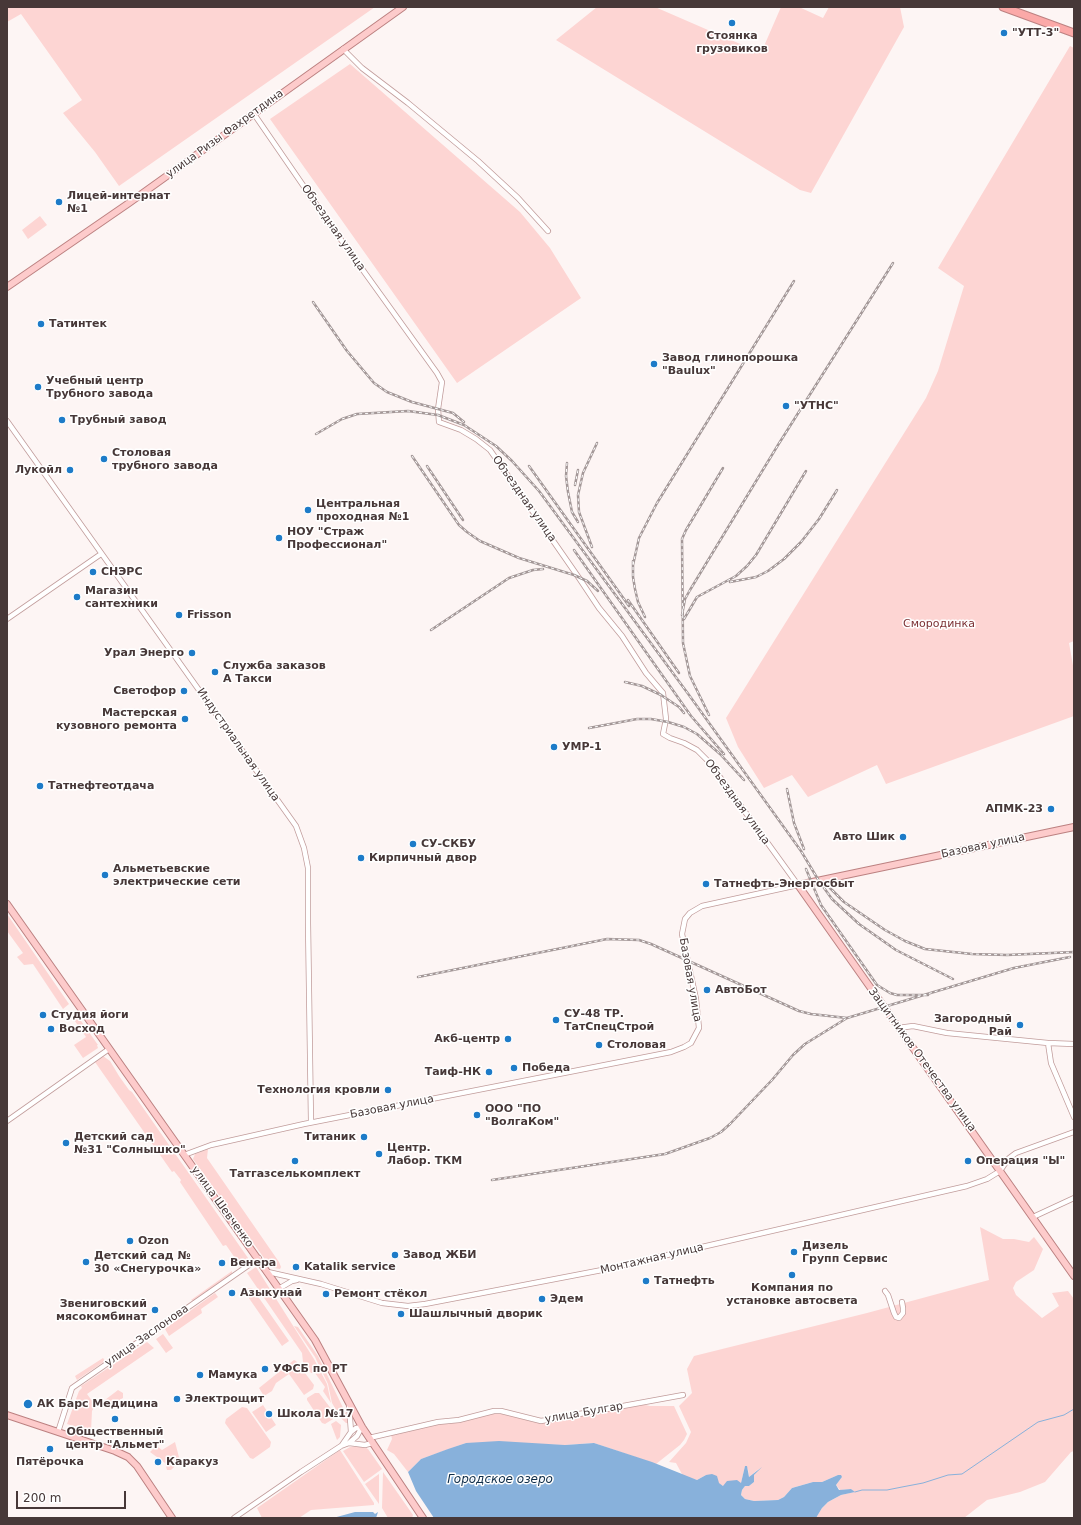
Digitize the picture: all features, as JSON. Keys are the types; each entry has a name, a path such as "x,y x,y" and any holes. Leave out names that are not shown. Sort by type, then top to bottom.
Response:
{"highway":[{"path":"1003,7 1074,33"}],"main road":[{"name":"улица Ризы Фахретдина","path":"7,287 254,114 403,7"},
{"name":"Базовая улица","path":"798,885 1074,827"},
{"name":"Защитников Отечества улица","path":"798,885 1074,1276"},
{"name":"улица Шевченко","path":"7,904 184,1155 259,1258 320,1347 362,1428 423,1518"},
{"path":"7,1415 115,1451 128,1457 137,1466 172,1518"}],"street":[{"path":"344,49 362,68 408,103 478,161 518,198 548,230"},
{"name":"Объездная улица","path":"254,114 437,373 442,382 438,408 439,422 461,430 490,450 580,578 599,608 622,636 646,673 663,693 666,719 663,734 697,750 709,762 798,885"},
{"name":"Индустриальная улица","path":"7,421 296,826 304,848 308,868 311,1122"},
{"path":"7,619 102,554"},
{"name":"Базовая улица","path":"184,1155 211,1145 311,1122 664,1053 684,1047 691,1043 699,1028 696,999 682,934 685,919 690,913 702,906 798,885"},
{"path":"898,1028 913,1026 947,1033 1074,1044"},
{"path":"1048,1042 1051,1063 1074,1117"},
{"path":"7,1120 109,1049"},
{"path":"1000,1171 1008,1159 1016,1153 1074,1132"},
{"name":"Монтажная улица","path":"268,1272 300,1279 382,1303 408,1306 425,1304 602,1270 929,1196 977,1183 1000,1171"},
{"path":"1033,1217 1074,1198"},
{"name":"улица Заслонова","path":"58,1432 72,1388 259,1258"},
{"path":"280,1288 292,1281 300,1279"},
{"path":"885,1290 896,1317 899,1318 903,1314 904,1308 902,1302"},
{"name":"улица Булгар","path":"349,1443 365,1445 371,1441 438,1422 459,1420 494,1411 501,1411 541,1421 683,1395"},
{"path":"349,1401 351,1432"},
{"path":"341,1446 351,1432 356,1428 362,1428"},
{"path":"234,1518 301,1472 341,1446 349,1443 357,1436 362,1428"}],"green space":[{"path":"7,7 375,7 119,186 95,152 63,113 82,100 21,14 7,22"},
{"path":"597,7 655,7 761,53 781,7 799,7 823,18 829,7 900,7 904,27 811,193 800,190 556,40"},
{"name":"Смородинка","path":"1070,46 1074,48 1074,641 1069,643 1074,671 1074,716 886,784 877,765 808,797 792,775 764,788 738,747 726,718 926,398 938,371 964,286 938,268"},
{"path":"350,64 520,212 550,248 581,298 457,383 270,119"},
{"path":"40,216 47,225 28,239 22,230"},
{"path":"7,914 69,1004 63,1009 33,964 24,965 17,957 23,953 7,931"},
{"path":"74,1011 98,1045 98,1048 83,1058 74,1045 86,1037 70,1014"},
{"path":"103,1056 110,1061 119,1076 132,1092 248,1258 248,1261 239,1267 226,1245 223,1246 180,1182 181,1180 174,1171 172,1172 95,1062"},
{"path":"208,1149 207,1158 279,1262 281,1267 280,1269 269,1265 193,1159 195,1154"},
{"path":"980,1227 1003,1239 1014,1239 1029,1242 1034,1237 1043,1249 1034,1270 1016,1282 1013,1288 1016,1295 1042,1318 1059,1306 1052,1293 1068,1291 1074,1299 1074,1451 1071,1452 1045,1482 1020,1492 987,1500 964,1518 816,1518 828,1502 841,1495 854,1492 851,1489 840,1490 836,1485 842,1477 838,1475 822,1482 813,1482 792,1488 784,1497 778,1500 754,1501 745,1499 741,1495 745,1486 749,1486 754,1482 754,1475 760,1468 749,1477 748,1469 745,1466 741,1483 723,1486 706,1475 697,1480 683,1476 676,1463 669,1462 686,1443 691,1432 679,1406 692,1393 687,1369 694,1356 867,1313 989,1280"},
{"path":"256,1267 314,1359 327,1384 331,1403 323,1391 325,1387 315,1373 311,1373 303,1362 302,1353 247,1273"},
{"path":"232,1271 232,1274 193,1301 191,1300"},
{"path":"252,1288 289,1341 282,1346 244,1291"},
{"path":"215,1293 218,1297 201,1309 202,1313 169,1336 165,1329"},
{"path":"294,1326 298,1327 318,1356 347,1416 349,1421 348,1423 341,1418 332,1403 328,1384 315,1357"},
{"path":"163,1334 173,1348 166,1353 156,1339"},
{"path":"147,1342 154,1348 87,1394 95,1405 92,1411 91,1431 67,1424 79,1391 82,1388 81,1386"},
{"path":"103,1358 105,1361 77,1380 75,1376"},
{"path":"294,1360 314,1385 313,1389 304,1395 289,1374 276,1383 272,1391 264,1396 259,1388"},
{"path":"118,1390 123,1393 123,1398 110,1405 102,1406 101,1403"},
{"path":"315,1393 319,1393 332,1410 333,1419 325,1424 322,1423 307,1400 307,1398"},
{"path":"641,1404 650,1406 674,1406 687,1434 680,1445 656,1464 594,1443 565,1445 466,1443 421,1459 408,1472 394,1454 387,1450 392,1439 391,1435 434,1424 498,1413 540,1422"},
{"path":"263,1405 276,1425 266,1432 252,1412"},
{"path":"242,1407 247,1408 271,1442 270,1447 253,1459 250,1458 225,1423 226,1419"},
{"path":"336,1421 341,1425 340,1437 337,1440 331,1424"},
{"path":"175,1442 180,1461 171,1470 167,1470 165,1463 150,1452 155,1447 162,1450"},
{"path":"363,1446 368,1449 382,1469 364,1482 343,1451 350,1447"},
{"path":"340,1450 374,1505 311,1510 299,1518 262,1518 257,1508"},
{"path":"383,1472 413,1515 412,1518 388,1518 382,1508"},
{"path":"379,1474 379,1504 365,1484"}],"water":[{"name":"Городское озеро","path":"499,1441 565,1445 594,1443 652,1462 697,1480 706,1475 712,1474 717,1476 719,1483 723,1486 727,1481 737,1480 741,1483 745,1466 747,1466 749,1477 762,1467 754,1475 754,1482 749,1486 745,1486 742,1490 741,1495 745,1499 754,1501 778,1500 784,1497 792,1488 813,1482 822,1482 838,1475 841,1475 842,1477 836,1485 839,1490 851,1489 855,1492 841,1495 828,1502 816,1518 434,1518 416,1491 408,1472 421,1459 448,1449 466,1443"},
{"path":"355,1512 373,1512 375,1514 378,1512 376,1518 333,1518"}],"waterway":[{"path":"855,1492 862,1490 887,1490 923,1483 948,1475 962,1474 1038,1422 1064,1415 1074,1409"}],"railway":[{"path":"682,615 685,599 690,590 778,445 893,263"},
{"path":"633,565 639,538 657,503 794,281"},
{"path":"313,302 347,351 374,383 387,392 412,402 453,413 464,422"},
{"path":"316,434 342,419 357,414 408,411 438,415 464,425 496,446 512,461 539,491 689,695 801,851 832,899 859,924 896,950 953,979"},
{"path":"592,547 579,512 578,495 583,473 597,443"},
{"path":"412,456 459,525 467,532 480,541 519,558 574,575 587,581 598,591"},
{"path":"567,463 566,476 568,492 572,512 578,522"},
{"path":"427,466 463,520"},
{"path":"529,466 629,606"},
{"path":"709,715 690,676 683,643 682,539 723,468"},
{"path":"575,485 578,470"},
{"path":"684,619 697,597 736,576 747,566 756,555 806,471"},
{"path":"730,582 756,577 768,571 784,559 801,542 819,519 837,490"},
{"path":"574,550 691,716 724,754"},
{"path":"633,561 635,589 638,602 645,617"},
{"path":"431,630 509,578 533,570 543,569"},
{"path":"628,600 679,673"},
{"path":"625,682 642,686 661,695 679,707 684,713"},
{"path":"589,728 637,719 651,719 684,727 697,734 720,754 744,780"},
{"path":"787,789 794,823 804,849"},
{"path":"806,869 821,905 877,985 890,993 897,995 928,995"},
{"path":"828,886 844,902 885,930 905,941 925,949 972,954 1007,955 1074,952"},
{"path":"418,977 607,939 639,940 651,944 799,1011 811,1014 847,1018 1014,968 1070,957"},
{"path":"492,1180 665,1154 710,1138 721,1132 730,1124 772,1080 793,1055 805,1044 847,1018"}],"place":[{"name":"Стоянка грузовиков","path":"732,23"},
{"name":"\"УТТ-3\"","path":"1004,33"},
{"name":"Лицей-интернат №1","path":"59,202"},
{"name":"Татинтек","path":"41,324"},
{"name":"Завод глинопорошка \"Baulux\"","path":"654,364"},
{"name":"Учебный центр Трубного завода","path":"38,387"},
{"name":"\"УТНС\"","path":"786,406"},
{"name":"Трубный завод","path":"62,420"},
{"name":"Столовая трубного завода","path":"104,459"},
{"name":"Лукойл","path":"70,470"},
{"name":"Центральная проходная №1","path":"308,510"},
{"name":"НОУ \"Страж Профессионал\"","path":"279,538"},
{"name":"СНЭРС","path":"93,572"},
{"name":"Магазин сантехники","path":"77,597"},
{"name":"Frisson","path":"179,615"},
{"name":"Урал Энерго","path":"192,653"},
{"name":"Служба заказов А Такси","path":"215,672"},
{"name":"Светофор","path":"184,691"},
{"name":"Мастерская кузовного ремонта","path":"185,719"},
{"name":"УМР-1","path":"554,747"},
{"name":"Татнефтеотдача","path":"40,786"},
{"name":"АПМК-23","path":"1051,809"},
{"name":"Авто Шик","path":"903,837"},
{"name":"СУ-СКБУ","path":"413,844"},
{"name":"Кирпичный двор","path":"361,858"},
{"name":"Альметьевские электрические сети","path":"105,875"},
{"name":"Татнефть-Энергосбыт","path":"706,884"},
{"name":"АвтоБот","path":"707,990"},
{"name":"Студия йоги","path":"43,1015"},
{"name":"СУ-48 ТР. ТатСпецСтрой","path":"556,1020"},
{"name":"Загородный Рай","path":"1020,1025"},
{"name":"Восход","path":"51,1029"},
{"name":"Акб-центр","path":"508,1039"},
{"name":"Столовая","path":"599,1045"},
{"name":"Победа","path":"514,1068"},
{"name":"Таиф-НК","path":"489,1072"},
{"name":"Технология кровли","path":"388,1090"},
{"name":"ООО \"ПО \"ВолгаКом\"","path":"477,1115"},
{"name":"Титаник","path":"364,1137"},
{"name":"Детский сад №31 \"Солнышко\"","path":"66,1143"},
{"name":"Центр. Лабор. ТКМ","path":"379,1154"},
{"name":"Татгазселькомплект","path":"295,1161"},
{"name":"Операция \"Ы\"","path":"968,1161"},
{"name":"Ozon","path":"130,1241"},
{"name":"Дизель Групп Сервис","path":"794,1252"},
{"name":"Завод ЖБИ","path":"395,1255"},
{"name":"Детский сад № 30 «Снегурочка»","path":"86,1262"},
{"name":"Венера","path":"222,1263"},
{"name":"Katalik service","path":"296,1267"},
{"name":"Компания по установке автосвета","path":"792,1275"},
{"name":"Татнефть","path":"646,1281"},
{"name":"Азыкунай","path":"232,1293"},
{"name":"Ремонт стёкол","path":"326,1294"},
{"name":"Эдем","path":"542,1299"},
{"name":"Звениговский мясокомбинат","path":"155,1310"},
{"name":"Шашлычный дворик","path":"401,1314"},
{"name":"УФСБ по РТ","path":"265,1369"},
{"name":"Мамука","path":"200,1375"},
{"name":"Электрощит","path":"177,1399"},
{"name":"АК Барс Медицина","path":"28,1404"},
{"name":"Школа №17","path":"269,1414"},
{"name":"Общественный центр \"Альмет\"","path":"115,1419"},
{"name":"Пятёрочка","path":"50,1449"},
{"name":"Каракуз","path":"158,1462"}]}
